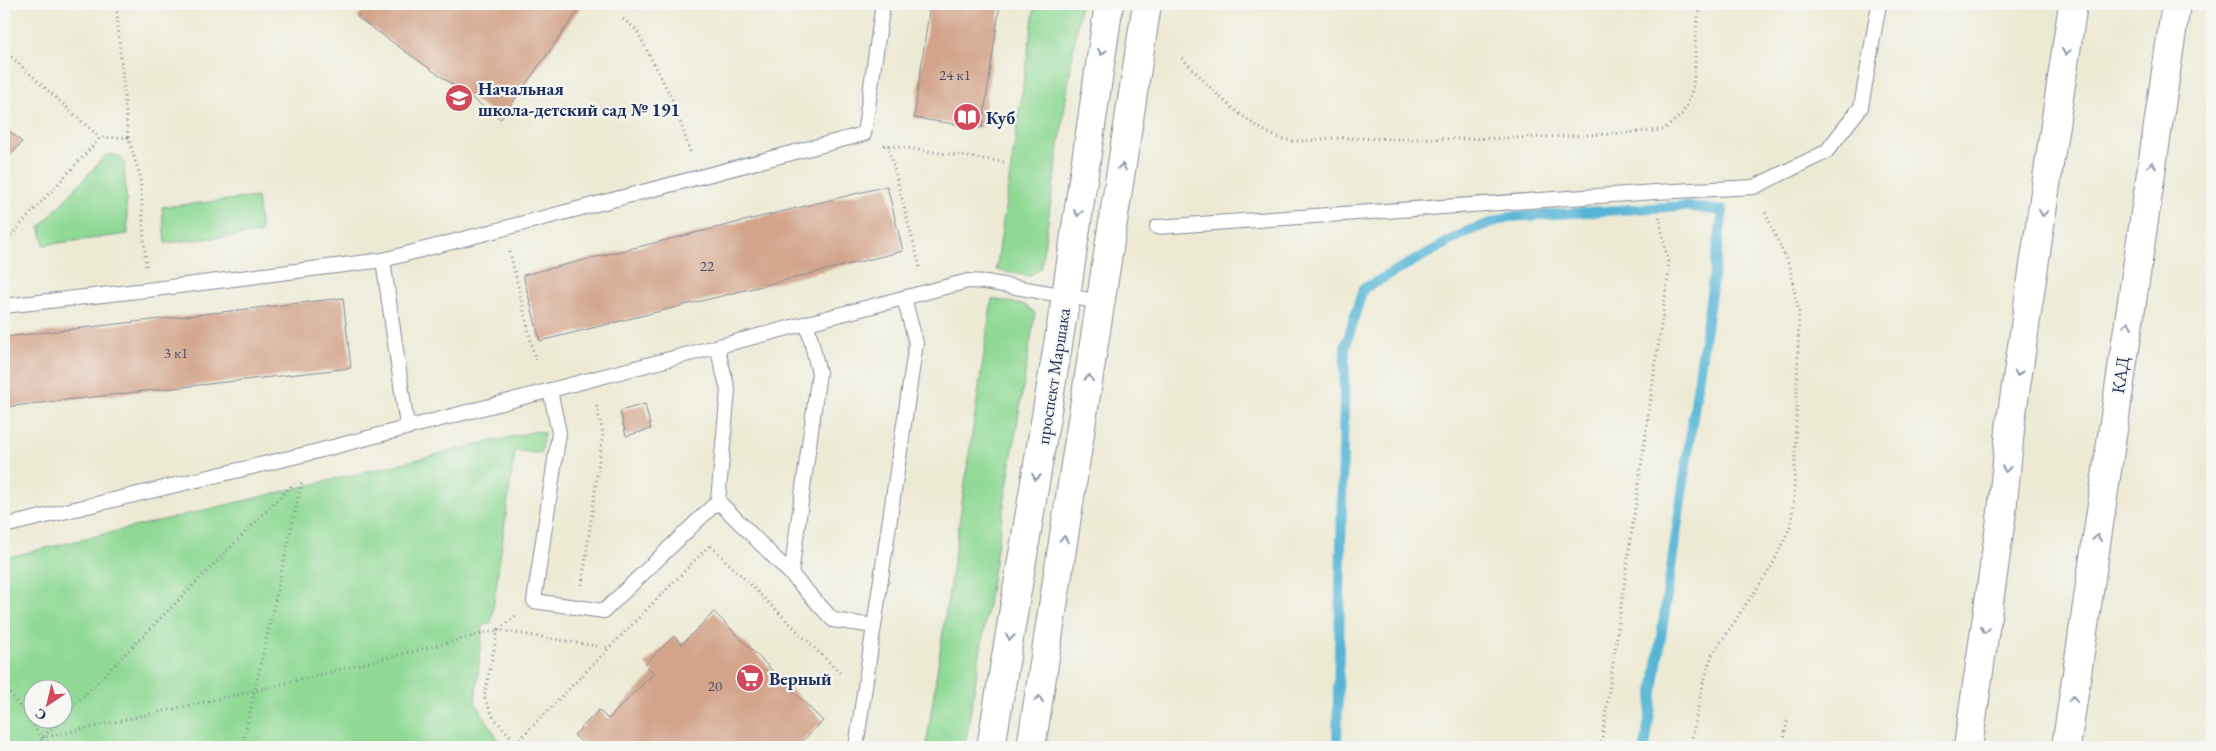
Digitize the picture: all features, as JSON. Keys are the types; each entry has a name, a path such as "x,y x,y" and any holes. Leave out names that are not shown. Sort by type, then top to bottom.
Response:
{"main road":[{"name":"проспект Маршака","path":"991,747 1066,296 1109,4"},
{"name":"проспект Маршака","path":"1031,747 1147,4"},
{"path":"1968,747 2002,512 2010,420 2074,4"},
{"name":"КАД","path":"2066,747 2176,4"}],"lane":[{"path":"4,306 383,260 864,134 883,4"},
{"path":"1157,227 1655,192 1754,187 1826,152 1861,107 1878,4"},
{"path":"383,260 407,426"},
{"path":"4,526 310,453 407,426 808,324 968,280 1101,302"},
{"path":"856,747 916,343 904,298"},
{"path":"791,574 819,373 808,324"},
{"path":"550,390 559,433 534,601 604,611 718,501 728,390 717,347"},
{"path":"718,501 791,574 833,620 874,626"}],"path":[{"path":"116,4 128,137 140,176 148,290"},
{"path":"1182,58 1236,112 1278,137 1302,142 1338,138 1394,140 1663,130 1682,114 1693,91 1697,16 1702,4"},
{"path":"623,19 636,29 674,103 698,176"},
{"path":"4,50 100,138 128,137"},
{"path":"864,134 882,145 1004,162"},
{"path":"4,243 100,138"},
{"path":"888,145 920,268"},
{"path":"1690,747 1703,684 1712,655 1772,566 1791,525 1794,498 1798,313 1790,268 1754,187"},
{"path":"1601,747 1669,270 1655,192"},
{"path":"505,227 536,362"},
{"path":"578,608 603,433 590,380"},
{"path":"72,708 303,474 242,747"},
{"path":"516,743 711,546 718,501"},
{"path":"711,546 864,697"},
{"path":"520,747 494,718 484,697 498,630 534,601"},
{"path":"42,738 254,691 498,630 610,648"},
{"path":"4,685 49,747"},
{"path":"1783,747 1787,721"},
{"path":"33,747 52,728"}],"green space":[{"path":"1035,4 1080,4 1041,268 1029,276 996,270"},
{"path":"112,154 120,157 124,162 128,234 44,245 40,227 105,156"},
{"path":"257,197 261,233 165,243 162,207"},
{"path":"992,299 1025,305 1035,313 965,747 926,747"},
{"path":"536,431 544,433 541,454 515,450 491,623 483,625 475,702 503,747 4,747 4,558"}],"building":[{"path":"367,4 583,4 501,119 357,17"},
{"path":"930,4 1000,4 982,128 914,118"},
{"path":"4,126 22,142 4,162"},
{"path":"887,186 903,251 540,341 523,275"},
{"path":"343,298 351,368 4,407 4,337"},
{"path":"645,404 651,429 626,436 620,411"},
{"path":"714,612 823,721 796,747 587,747 574,735 599,710 608,719 654,673 645,664 674,636 682,644"}],"waterway":[{"path":"1337,747 1345,348 1363,289 1468,231 1508,217 1684,206 1723,211 1645,747"}],"place":[{"name":"Начальная школа-детский сад № 191","path":"459,98"},
{"name":"Куб","path":"967,117"},
{"name":"Верный","path":"750,678"}]}
